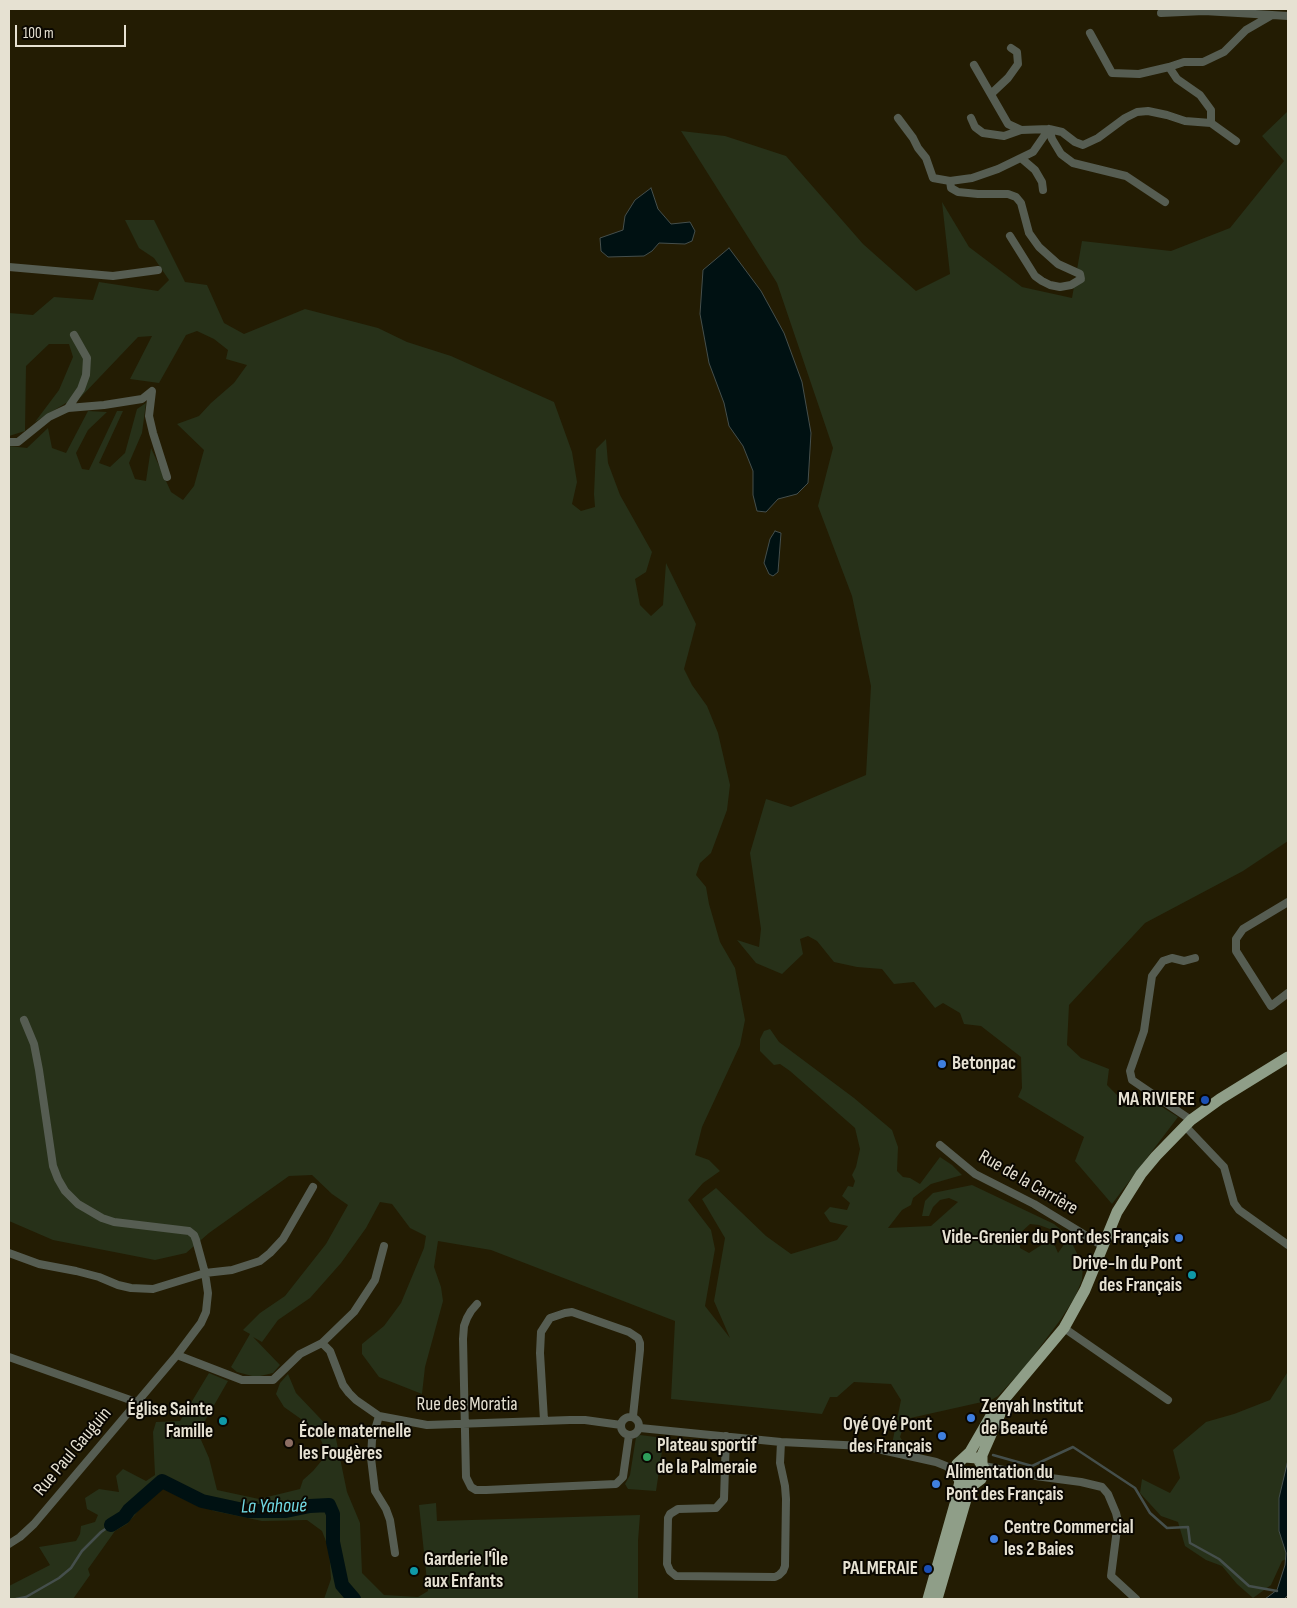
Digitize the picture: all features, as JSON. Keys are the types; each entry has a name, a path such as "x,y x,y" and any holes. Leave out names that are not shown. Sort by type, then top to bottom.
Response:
{"main road":[{"path":"928,1599 955,1504 958,1477 956,1469 963,1458 970,1452 992,1414 1064,1328 1084,1290 1117,1212 1137,1180 1156,1156 1188,1125 1266,1070 1288,1057"},
{"path":"937,1599 967,1496 984,1472 982,1455 988,1438 1012,1390"},
{"path":"963,1458 974,1457 983,1464"},
{"path":"958,1477 968,1485 977,1482"}],"street":[{"path":"1161,13 1204,11 1288,16"},
{"path":"1090,32 1112,73 1139,74 1184,62 1204,62 1224,52 1246,30 1272,15"},
{"path":"991,94 1008,78 1018,64 1017,52 1011,48"},
{"path":"974,65 1008,124 1021,130"},
{"path":"1169,67 1177,79 1200,95 1211,110 1210,123"},
{"path":"971,118 975,127 983,133 1004,136 1021,130 1049,129 1062,132 1075,142 1083,145 1098,138 1125,118 1137,112 1148,111 1185,121 1210,123 1236,141"},
{"path":"898,118 926,158 933,178 950,180 972,178 998,169 1033,152 1049,129"},
{"path":"1049,129 1052,139 1061,154 1073,163 1126,176 1164,202"},
{"path":"1021,158 1035,170 1042,182 1043,190"},
{"path":"950,180 951,188 958,192 1008,194 1016,197 1023,208 1029,233 1039,248 1058,264 1080,274 1081,279 1071,286 1060,287 1050,286 1042,282 1034,276 1010,236"},
{"path":"9,267 113,276 158,270"},
{"path":"68,408 81,389 86,375 87,358 74,335"},
{"path":"9,442 18,442 50,417 68,408 104,405 142,398 152,391 150,416 153,433 167,477"},
{"path":"1288,902 1243,929 1236,939 1236,951 1271,1006 1288,993"},
{"path":"1195,958 1184,961 1172,958 1162,961 1152,976 1144,1031 1130,1071 1132,1080 1188,1125 1224,1167 1234,1203 1239,1210 1288,1245"},
{"name":"Rue Paul Gauguin","path":"9,1544 34,1524 177,1355 206,1312 208,1293 205,1273 194,1234 189,1231 114,1222 102,1218 78,1204 65,1191 53,1166 34,1044 24,1020"},
{"name":"Rue de la Carrière","path":"940,1145 976,1174 1034,1204 1103,1246"},
{"path":"9,1253 39,1264 76,1271 131,1288 153,1289 205,1273 232,1270 260,1261 270,1254 283,1239 313,1188"},
{"path":"177,1355 242,1380 265,1381 277,1378 300,1354 322,1343 354,1312 375,1280 384,1246"},
{"path":"477,1304 471,1311 464,1326 462,1339 466,1477 471,1487 476,1490 486,1490 611,1486 624,1477 630,1435"},
{"path":"544,1420 540,1351 541,1332 550,1318 572,1312 629,1332 638,1338 640,1350 633,1416"},
{"path":"1064,1328 1168,1400"},
{"name":"Rue des Moratia","path":"322,1343 330,1351 343,1385 349,1393 379,1416 427,1425 464,1425 544,1420 585,1420 621,1425"},
{"path":"9,1357 136,1402"},
{"path":"379,1416 372,1440 371,1458 375,1492 386,1509 390,1520 395,1553"},
{"path":"633,1416 625,1418 621,1425 624,1433 635,1434 640,1428"},
{"path":"633,1416 638,1420 640,1428"},
{"path":"640,1428 781,1442 864,1446 936,1462 946,1466 958,1477"},
{"path":"726,1436 724,1499 716,1508 678,1509 670,1514 668,1518 667,1564 670,1571 676,1576 774,1577 779,1575 785,1566 786,1498 780,1463 781,1442"},
{"path":"936,1462 952,1462 963,1458"},
{"path":"983,1464 990,1469 1081,1482 1102,1487 1108,1494 1118,1521 1111,1576 1136,1599"},
{"path":"977,1482 990,1474 1004,1470"}],"green space":[{"path":"1287,112 1288,841 1243,871 1145,923 1069,1005 1067,1045 1081,1058 1109,1069 1107,1085 1121,1099 1154,1102 1178,1117 1112,1204 1075,1161 1084,1137 1018,1097 1022,1088 1021,1057 981,1026 964,1024 960,1013 943,1003 935,1008 914,982 894,984 882,969 857,967 834,962 817,941 808,936 800,939 803,954 782,974 756,963 737,940 759,947 761,929 750,853 766,799 791,807 866,775 871,686 852,596 818,506 833,448 777,283 681,131 725,136 786,156 863,244 916,291 950,274 942,202 969,247 1022,287 1072,298 1082,241 1171,251 1230,228 1284,161 1262,136"},
{"path":"125,220 154,220 185,282 207,285 224,323 244,334 305,309 378,328 407,342 451,356 554,402 572,452 577,482 572,504 581,511 595,507 596,449 606,439 608,463 620,495 652,552 646,572 635,579 640,605 651,616 663,605 666,563 696,624 684,669 692,685 707,706 718,733 730,785 727,810 711,853 700,863 696,875 706,887 720,942 735,968 745,1020 740,1045 702,1127 695,1155 709,1160 720,1171 703,1183 688,1200 711,1230 715,1249 705,1306 730,1338 714,1301 725,1238 702,1199 716,1188 766,1236 791,1254 837,1240 848,1226 830,1222 824,1213 830,1207 847,1210 850,1203 842,1196 848,1186 853,1187 855,1181 852,1175 860,1149 855,1128 790,1071 780,1064 774,1065 760,1051 760,1039 764,1031 770,1029 779,1042 854,1098 892,1130 898,1147 897,1171 903,1177 910,1178 920,1184 940,1157 962,1175 931,1184 913,1198 911,1205 902,1210 888,1228 931,1226 958,1202 949,1198 940,1200 933,1207 929,1216 922,1216 925,1201 933,1193 972,1185 1054,1224 1066,1234 1061,1238 1058,1232 1039,1225 1030,1224 1019,1234 1020,1248 1029,1253 1046,1242 1055,1246 1058,1253 1065,1243 1071,1241 1083,1266 1082,1280 1075,1297 1025,1367 998,1396 991,1400 906,1419 900,1437 906,1446 892,1444 901,1400 891,1384 854,1382 837,1397 830,1397 822,1414 671,1399 675,1321 491,1250 438,1241 434,1267 441,1287 443,1301 425,1367 422,1394 379,1377 362,1354 362,1344 384,1326 401,1303 424,1248 426,1236 410,1228 392,1204 380,1202 366,1228 341,1263 310,1298 278,1320 262,1342 253,1337 280,1365 273,1373 256,1377 237,1372 231,1367 250,1334 243,1330 260,1313 285,1296 326,1244 348,1205 332,1194 312,1175 289,1176 209,1233 186,1253 155,1260 53,1240 9,1221 9,446 27,448 48,428 52,448 66,453 88,411 107,412 88,430 76,453 82,469 89,470 117,411 123,411 99,463 110,467 125,453 137,409 146,403 142,433 129,463 135,479 146,481 151,448 171,492 183,500 194,486 204,450 177,424 199,416 234,383 247,365 226,359 228,350 214,339 197,331 186,335 159,383 130,379 152,336 138,337 78,400 66,403 35,422 59,390 73,357 69,344 49,344 26,366 25,431 9,436 9,313 33,315 54,297 93,300 99,282 158,291 169,280 154,258 139,248"},
{"path":"1288,1367 1288,1558 1282,1561 1271,1585 1253,1598 1237,1584 1222,1566 1206,1560 1185,1546 1178,1522 1161,1516 1140,1493 1142,1479 1170,1493 1180,1478 1173,1450 1206,1422 1234,1414 1270,1400 1287,1373"},
{"path":"209,1373 228,1381 198,1433 209,1458 217,1490 259,1499 300,1489 303,1480 323,1459 325,1450 321,1440 308,1424 284,1407 276,1394 280,1383 288,1374 296,1393 335,1434 347,1492 360,1523 362,1573 384,1595 418,1597 428,1591 419,1505 436,1503 437,1521 640,1515 638,1599 324,1599 331,1579 329,1549 322,1531 307,1520 262,1521 214,1511 159,1487 127,1524 115,1531 88,1569 90,1575 73,1599 9,1599 9,1586 50,1565 39,1547 76,1541 80,1534 81,1526 95,1522 98,1515 87,1509 85,1498 99,1489 119,1492 116,1476 123,1469 146,1481 155,1475 153,1432 156,1422 180,1421"},
{"name":"Plateau sportif de la Palmeraie","path":"640,1435 664,1438 656,1491 628,1489 625,1484 630,1475 636,1437"}],"shaded area":[{"path":"651,188 658,209 671,224 690,222 695,231 692,241 685,244 659,243 644,256 608,257 601,251 600,238 623,230 625,216 635,200"},
{"path":"729,248 761,291 784,333 802,382 811,433 808,483 797,494 778,499 766,512 757,511 753,495 753,471 743,446 729,426 724,403 709,363 700,314 703,270"},
{"path":"775,531 781,533 778,572 773,576 769,574 764,563 770,539"},
{"path":"1288,1460 1288,1595 1284,1599 1265,1599 1277,1590 1285,1565 1286,1553 1279,1531 1279,1498"}],"waterway":[{"path":"993,1455 1032,1466 1073,1447 1135,1488 1150,1513 1167,1528 1188,1527 1190,1543 1219,1559 1249,1586 1277,1591"},
{"name":"La Yahoué","path":"111,1525 124,1517 129,1510 162,1481 202,1501 248,1511 286,1511 310,1506 329,1505 333,1514 333,1542 342,1585 354,1599"},
{"path":"16,1599 26,1597 59,1578 71,1568 82,1551 111,1525"}],"place":[{"name":"Betonpac","path":"942,1064"},
{"name":"MA RIVIERE","path":"1205,1100"},
{"name":"Vide-Grenier du Pont des Français","path":"1179,1238"},
{"name":"Drive-In du Pont des Français","path":"1192,1275"},
{"name":"Zenyah Institut de Beauté","path":"971,1418"},
{"name":"Église Sainte Famille","path":"223,1421"},
{"name":"Oyé Oyé Pont des Français","path":"942,1436"},
{"name":"École maternelle les Fougères","path":"289,1443"},
{"name":"Plateau sportif de la Palmeraie","path":"647,1457"},
{"name":"Alimentation du Pont des Français","path":"936,1484"},
{"name":"Centre Commercial les 2 Baies","path":"994,1539"},
{"name":"PALMERAIE","path":"928,1569"},
{"name":"Garderie l'Île aux Enfants","path":"414,1571"}]}
